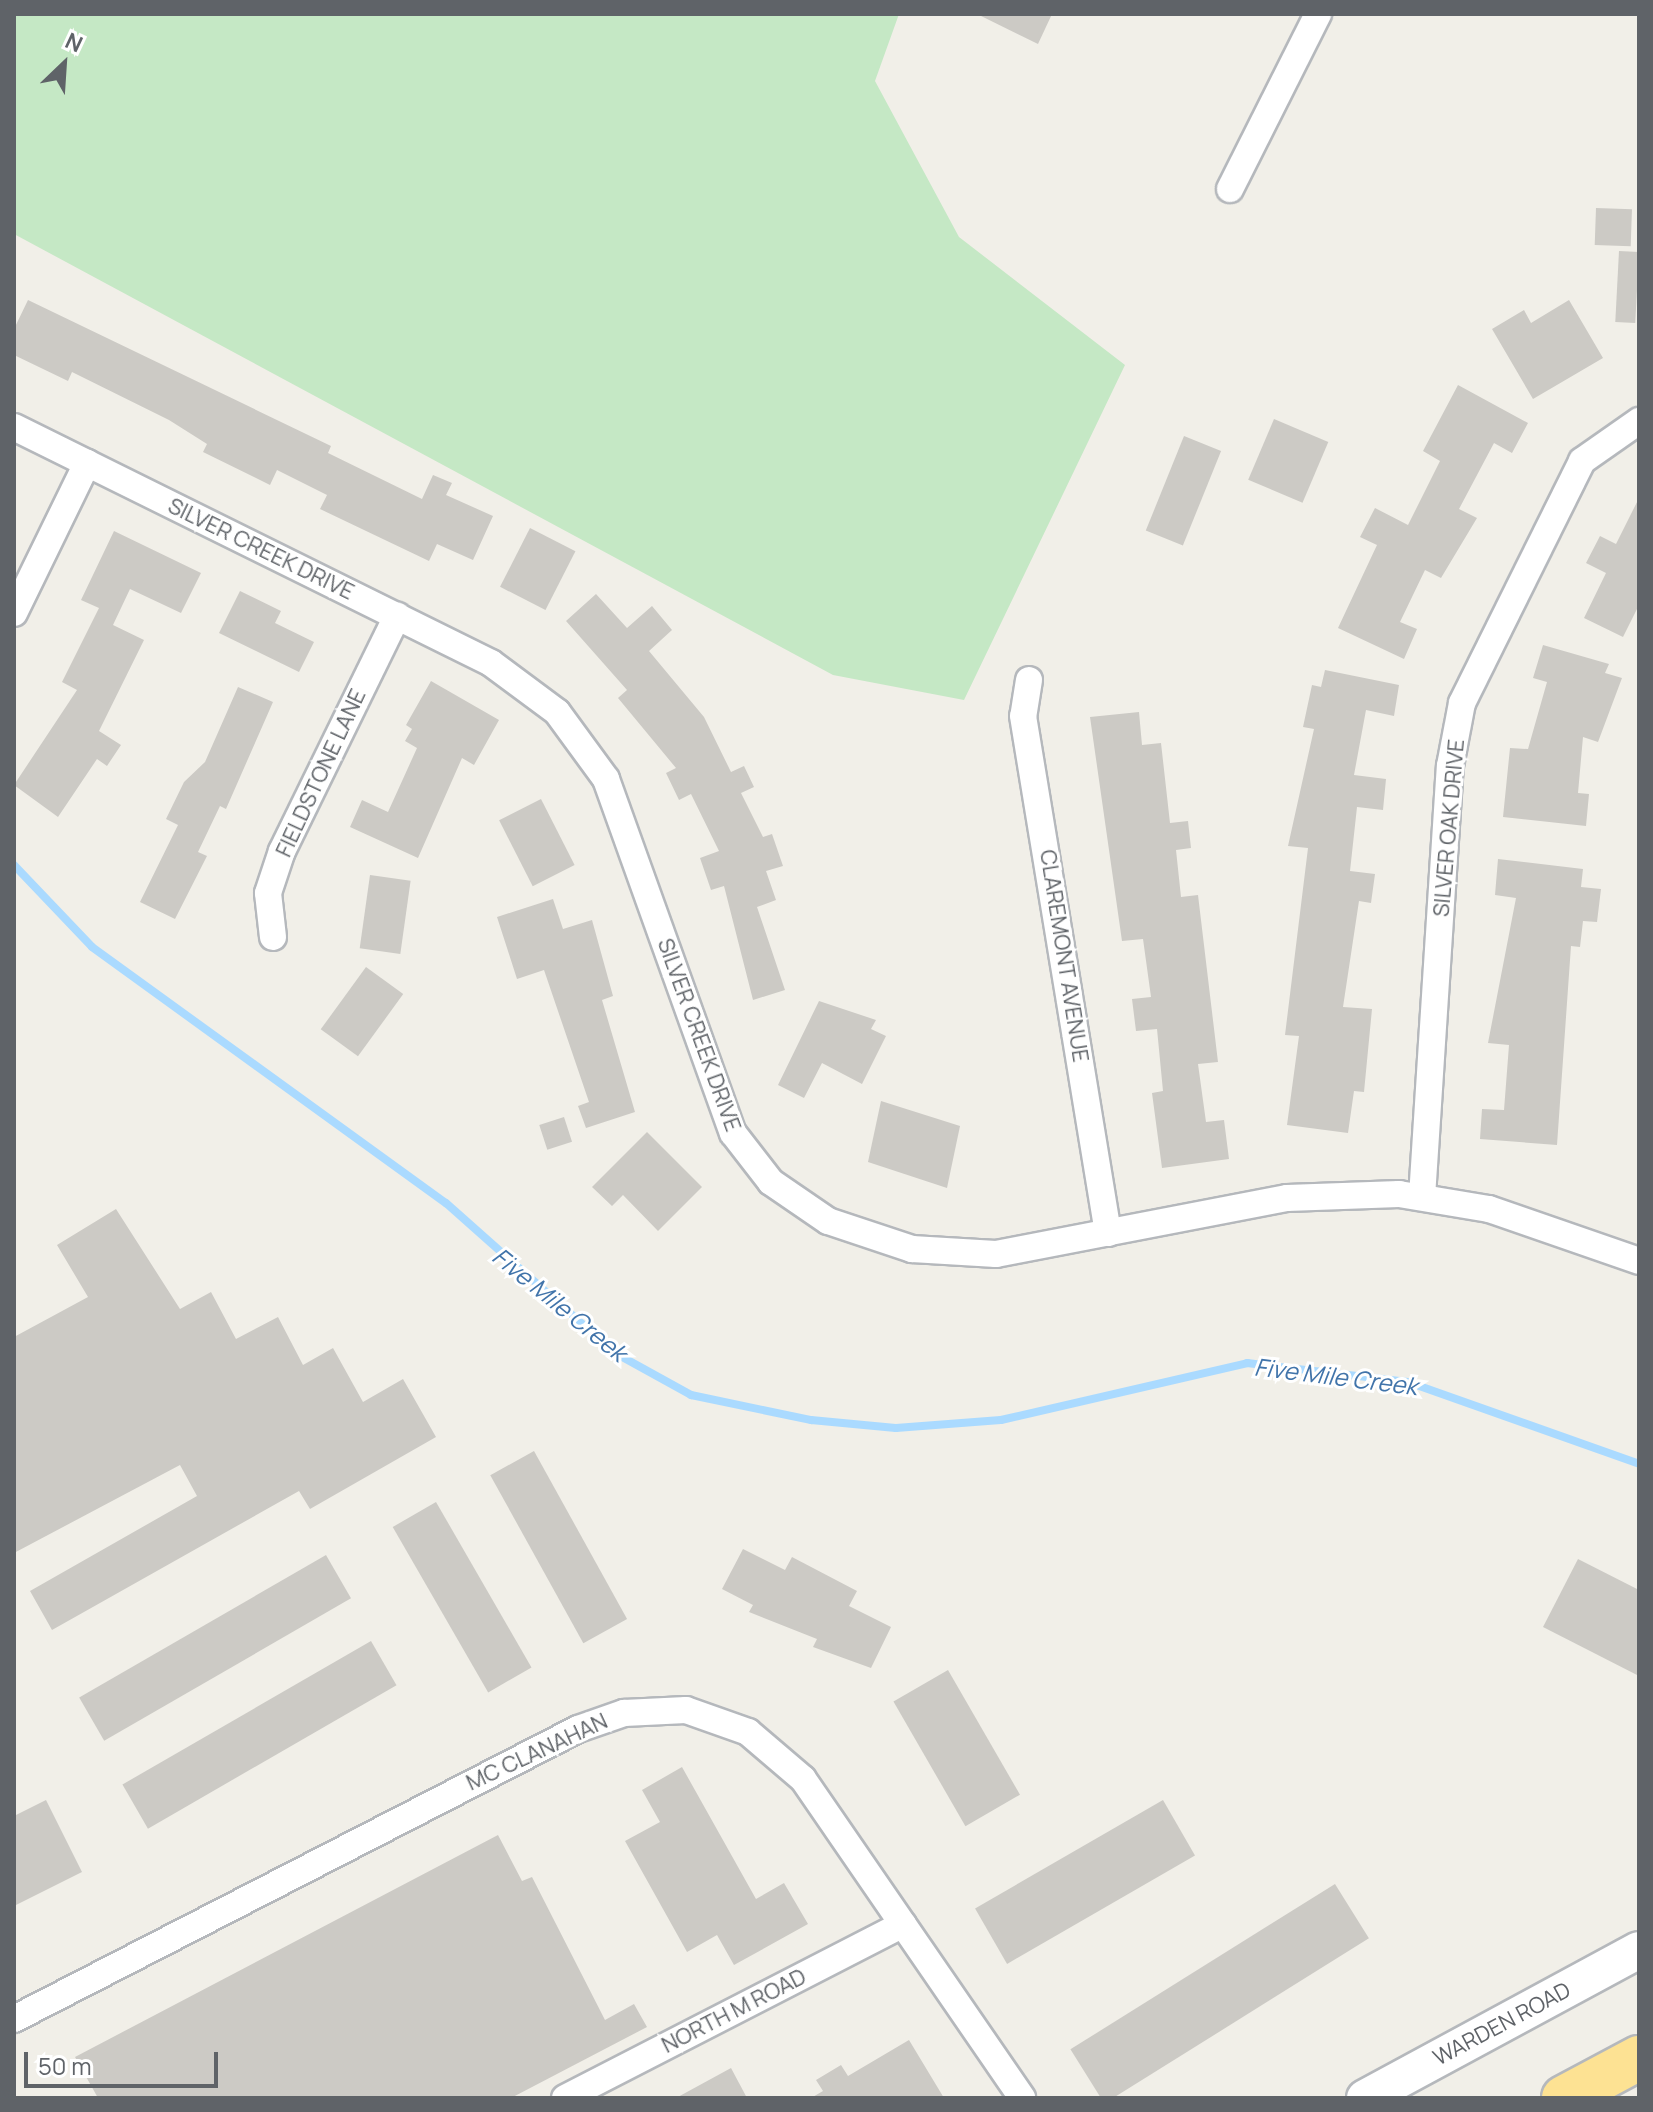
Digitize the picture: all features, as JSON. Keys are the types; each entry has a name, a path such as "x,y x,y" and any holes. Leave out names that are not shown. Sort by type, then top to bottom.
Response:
{"highway":[{"path":"1564,2098 1639,2058"}],"main road":[{"name":"WARDEN ROAD","path":"1365,2098 1639,1950"}],"street":[{"path":"1230,189 1318,14"},
{"name":"SILVER OAK DRIVE","path":"1422,1197 1450,766 1462,703 1582,461 1639,421"},
{"name":"SILVER CREEK DRIVE","path":"14,427 514,677 564,718 596,760 719,1102 771,1182 828,1221 912,1249 996,1254 1315,1195 1422,1197 1500,1212 1639,1261"},
{"path":"14,613 87,463"},
{"name":"FIELDSTONE LANE","path":"273,937 268,893 282,851 397,616"},
{"name":"CLAREMONT AVENUE","path":"1029,680 1023,716 1108,1233"},
{"name":"MC CLANAHAN","path":"14,2019 473,1780 624,1713 710,1715 770,1746 806,1783 1022,2098"},
{"name":"NORTH M ROAD","path":"565,2098 903,1924"}],"green space":[{"path":"14,14 899,14 875,81 959,237 1125,365 964,700 833,675 14,234"}],"building":[{"path":"977,14 1052,14 1038,44"},
{"path":"1596,208 1632,209 1631,246 1595,245"},
{"path":"1619,251 1639,252 1635,323 1615,322"},
{"path":"28,300 331,446 328,453 422,499 433,475 452,483 446,495 493,516 473,560 437,544 429,561 320,509 327,495 277,470 270,485 203,452 207,444 169,420 72,372 68,381 14,355 14,329"},
{"path":"1569,300 1603,358 1533,399 1492,329 1524,310 1531,323"},
{"path":"1458,385 1528,423 1512,453 1494,443 1459,509 1477,518 1441,578 1425,570 1400,622 1417,629 1404,659 1338,628 1377,545 1360,537 1375,508 1408,525 1440,461 1423,451"},
{"path":"1274,419 1328,442 1303,503 1248,480"},
{"path":"1184,436 1221,451 1183,546 1146,531"},
{"path":"1639,498 1639,605 1623,637 1584,618 1606,573 1586,563 1600,536 1616,544"},
{"path":"530,528 575,551 545,610 500,587"},
{"path":"114,531 201,573 181,613 130,589 113,625 144,640 99,731 121,745 107,766 97,759 58,817 14,785 77,690 62,682 99,608 81,600"},
{"path":"240,591 281,611 275,623 314,642 299,672 219,633"},
{"path":"596,594 627,628 652,606 672,630 649,651 704,717 731,772 744,766 754,787 741,793 763,837 772,834 783,866 766,871 776,900 757,907 785,990 753,1000 724,886 711,890 700,858 719,851 691,794 679,800 666,773 676,768 618,698 627,690 566,621"},
{"path":"1543,645 1609,664 1605,673 1622,678 1598,742 1583,737 1578,793 1589,794 1586,826 1503,817 1510,748 1528,749 1547,682 1533,678"},
{"path":"1325,670 1399,685 1394,716 1366,710 1354,775 1386,779 1383,810 1357,807 1350,871 1375,874 1371,903 1359,901 1343,1007 1372,1009 1364,1092 1354,1091 1348,1133 1287,1125 1299,1036 1285,1035 1308,848 1288,846 1314,729 1303,727 1312,685 1321,687"},
{"path":"431,681 499,720 474,765 462,758 418,858 350,827 362,800 388,812 417,748 405,741 412,729 406,725"},
{"path":"238,687 273,702 226,809 220,806 198,852 207,856 175,919 140,902 178,825 166,819 184,782 205,762"},
{"path":"1139,712 1142,745 1161,743 1170,823 1188,821 1191,848 1176,850 1181,897 1198,895 1218,1062 1198,1064 1206,1122 1224,1120 1229,1159 1162,1168 1152,1093 1163,1091 1157,1029 1136,1031 1132,999 1151,997 1143,939 1122,941 1090,717"},
{"path":"541,799 575,865 533,886 499,820"},
{"path":"1498,859 1583,869 1581,887 1601,889 1597,922 1583,921 1580,947 1571,946 1557,1145 1480,1139 1482,1109 1504,1110 1509,1045 1488,1043 1516,898 1495,895"},
{"path":"370,875 411,881 400,954 360,948"},
{"path":"553,899 563,929 592,920 613,996 602,1000 635,1112 586,1128 578,1106 589,1102 544,970 517,979 497,917"},
{"path":"366,967 403,994 358,1056 321,1029"},
{"path":"819,1001 876,1020 871,1029 886,1036 862,1084 822,1063 804,1098 778,1085"},
{"path":"881,1101 960,1126 947,1188 868,1162"},
{"path":"564,1117 572,1142 547,1150 539,1125"},
{"path":"647,1132 702,1187 658,1231 623,1195 612,1206 592,1187"},
{"path":"116,1209 180,1309 211,1292 236,1339 278,1317 303,1365 333,1348 363,1402 403,1379 436,1437 310,1509 299,1491 52,1630 30,1591 197,1496 180,1465 14,1553 14,1337 88,1297 57,1245"},
{"path":"534,1451 627,1619 583,1643 490,1475"},
{"path":"436,1502 532,1667 488,1692 393,1527"},
{"path":"743,1549 785,1570 792,1557 857,1591 849,1606 891,1627 871,1668 813,1647 817,1639 749,1612 753,1605 722,1589"},
{"path":"326,1555 351,1598 104,1741 79,1698"},
{"path":"1578,1559 1639,1590 1639,1676 1543,1627"},
{"path":"371,1641 396,1685 148,1829 122,1784"},
{"path":"948,1670 1020,1795 965,1826 893,1702"},
{"path":"682,1767 756,1899 784,1883 808,1924 734,1965 717,1935 687,1952 625,1841 660,1822 642,1790"},
{"path":"46,1800 82,1872 14,1906 14,1816"},
{"path":"1163,1800 1195,1855 1007,1964 975,1908"},
{"path":"498,1835 522,1881 532,1877 605,2020 634,2004 647,2027 511,2098 98,2098 75,2057"},
{"path":"1335,1884 1369,1938 1113,2098 1101,2098 1070,2049"},
{"path":"909,2040 944,2098 811,2098 823,2091 816,2080 841,2065 848,2076"},
{"path":"731,2068 747,2098 676,2098"}],"waterway":[{"name":"Five Mile Creek","path":"14,865 92,947 446,1203 615,1353 691,1395 811,1420 896,1428 1001,1420 1247,1363 1408,1382 1639,1464"}]}
